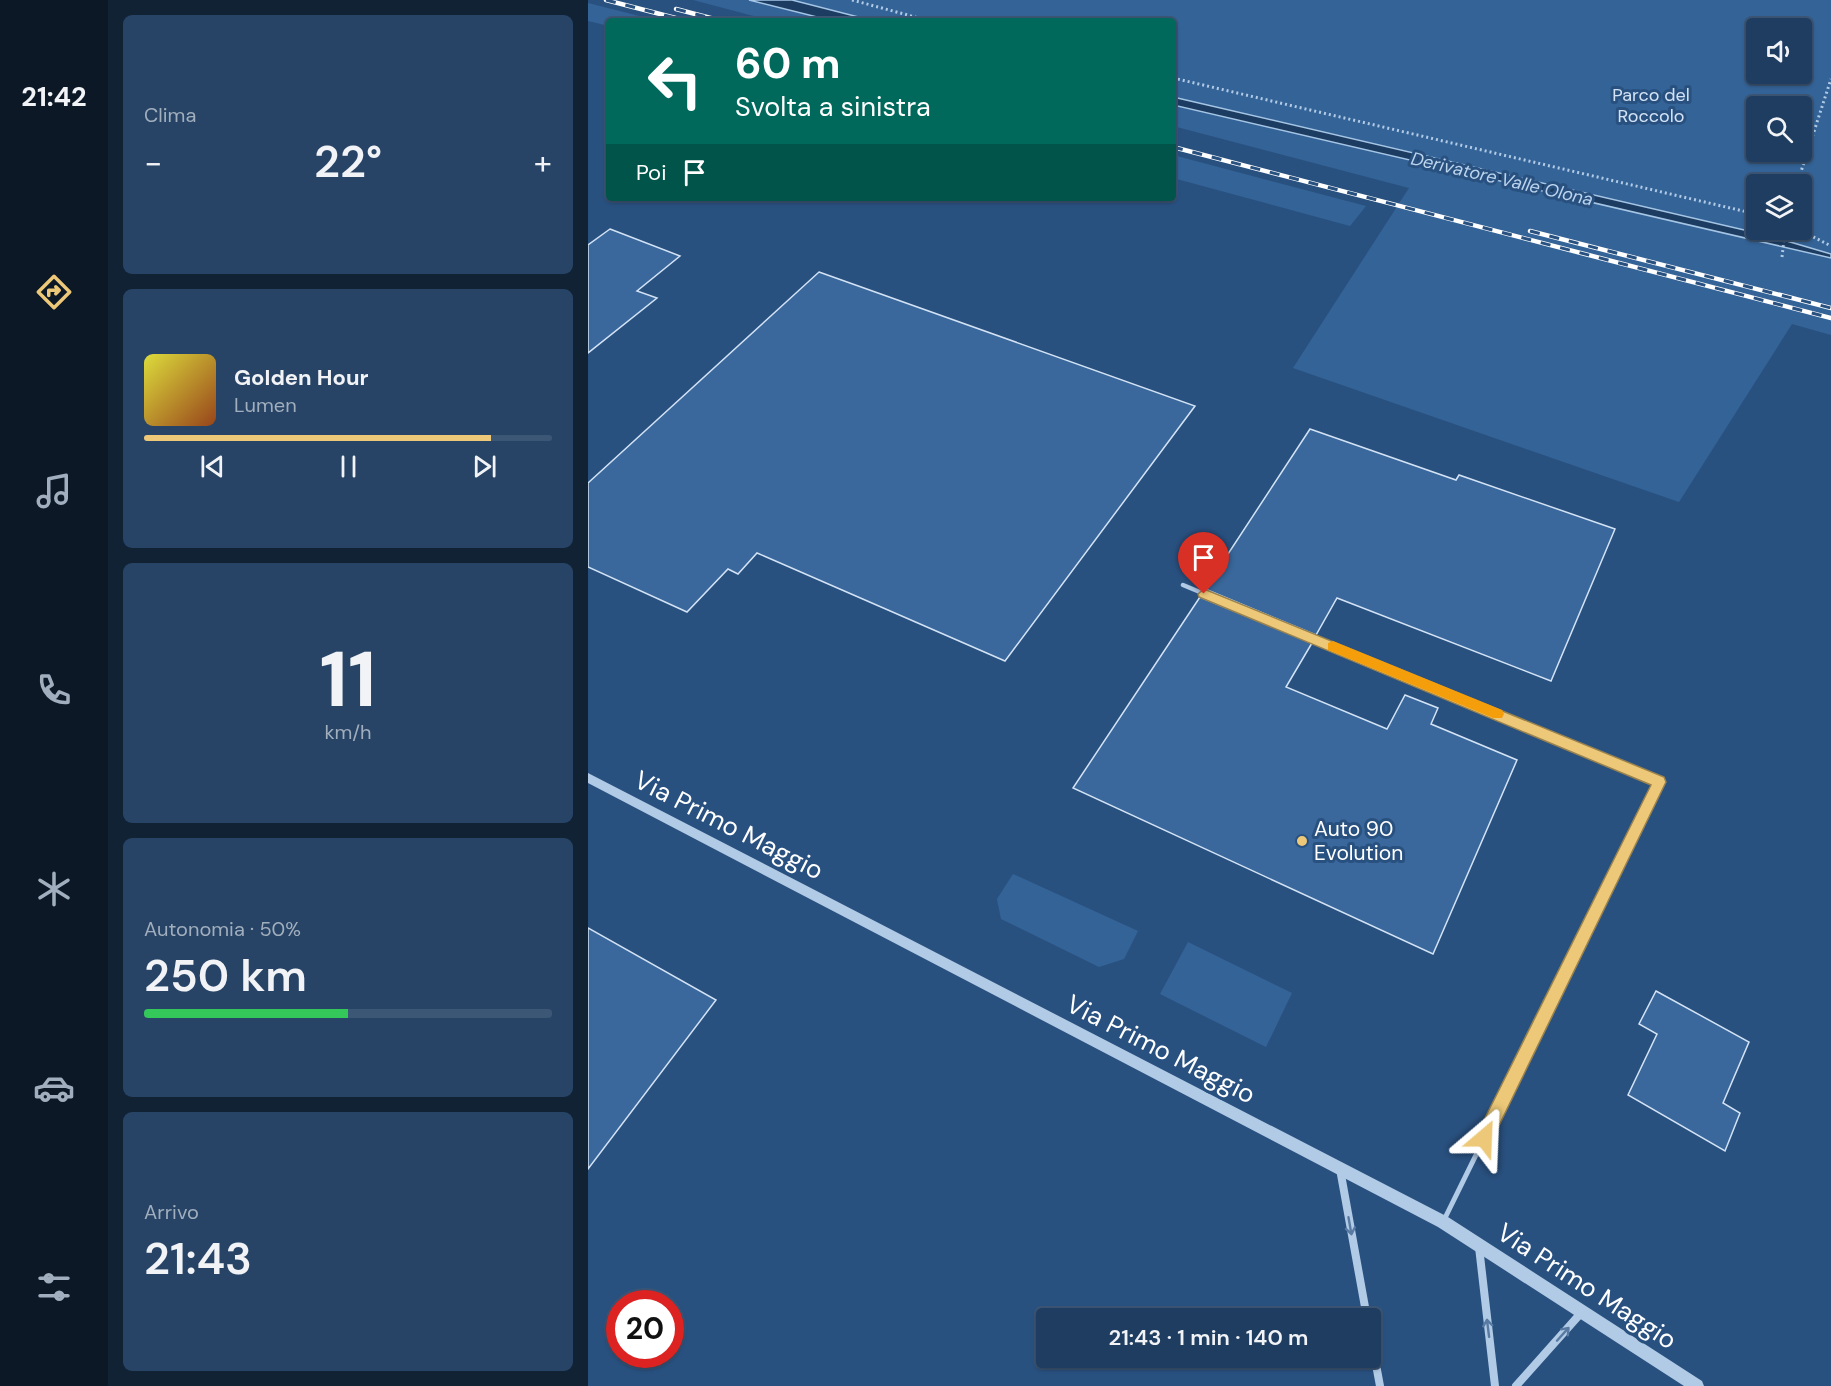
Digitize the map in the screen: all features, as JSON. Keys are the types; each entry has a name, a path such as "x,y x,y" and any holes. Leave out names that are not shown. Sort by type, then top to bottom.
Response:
{"street":[{"name":"Via Primo Maggio","path":"588,778 1443,1222 1697,1386"},
{"path":"1340,1168 1365,1308"},
{"path":"1479,1246 1495,1386"},
{"path":"1516,1386 1581,1313"},
{"path":"1377,1368 1380,1386"}],"lane":[{"path":"1183,585 1659,782 1443,1222"}],"path":[{"path":"852,0 919,18"},
{"path":"1176,79 1746,212"},
{"path":"1800,174 1831,79"},
{"path":"1812,236 1831,246"},
{"path":"1782,257 1785,240"}],"green space":[{"name":"Parco del Roccolo","path":"693,0 1831,0 1831,335 1792,324 1679,502 1293,368 1409,188 1176,127 1176,18 762,18"},
{"path":"588,3 647,18 606,18 606,25 588,21"},
{"path":"1176,156 1366,206 1350,226 1176,179"},
{"path":"1013,874 1138,931 1124,959 1099,967 1001,919 997,899"},
{"path":"1188,942 1292,993 1266,1047 1160,994"}],"water":[{"path":"749,0 792,0 862,18 821,18"},
{"name":"Derivatore Valle Olona","path":"1176,98 1746,230 1746,238 1176,106"},
{"path":"1754,240 1784,240 1831,254 1831,258"}],"building":[{"path":"610,229 680,256 637,291 657,298 588,353 588,245"},
{"path":"819,272 1195,406 1005,661 757,553 738,574 728,569 687,612 588,567 588,483"},
{"path":"1310,429 1456,480 1459,475 1615,529 1551,681 1337,598 1316,635 1205,589"},
{"path":"1200,597 1312,643 1286,687 1387,729 1405,695 1438,708 1431,724 1517,760 1433,954 1073,788"},
{"path":"588,928 716,1000 588,1169"},
{"path":"1656,991 1749,1042 1723,1103 1740,1113 1725,1151 1628,1095 1657,1034 1639,1024"}],"railway":[{"path":"606,0 675,18"},
{"path":"676,9 710,18"},
{"path":"1176,148 1831,318"},
{"path":"1530,231 1831,308"}],"slow traffic":[{"path":"1333,647 1497,714"}],"place":[{"name":"Auto 90 Evolution","path":"1302,841"}],"route":[{"path":"1204,594 1659,782 1484,1138"}]}
